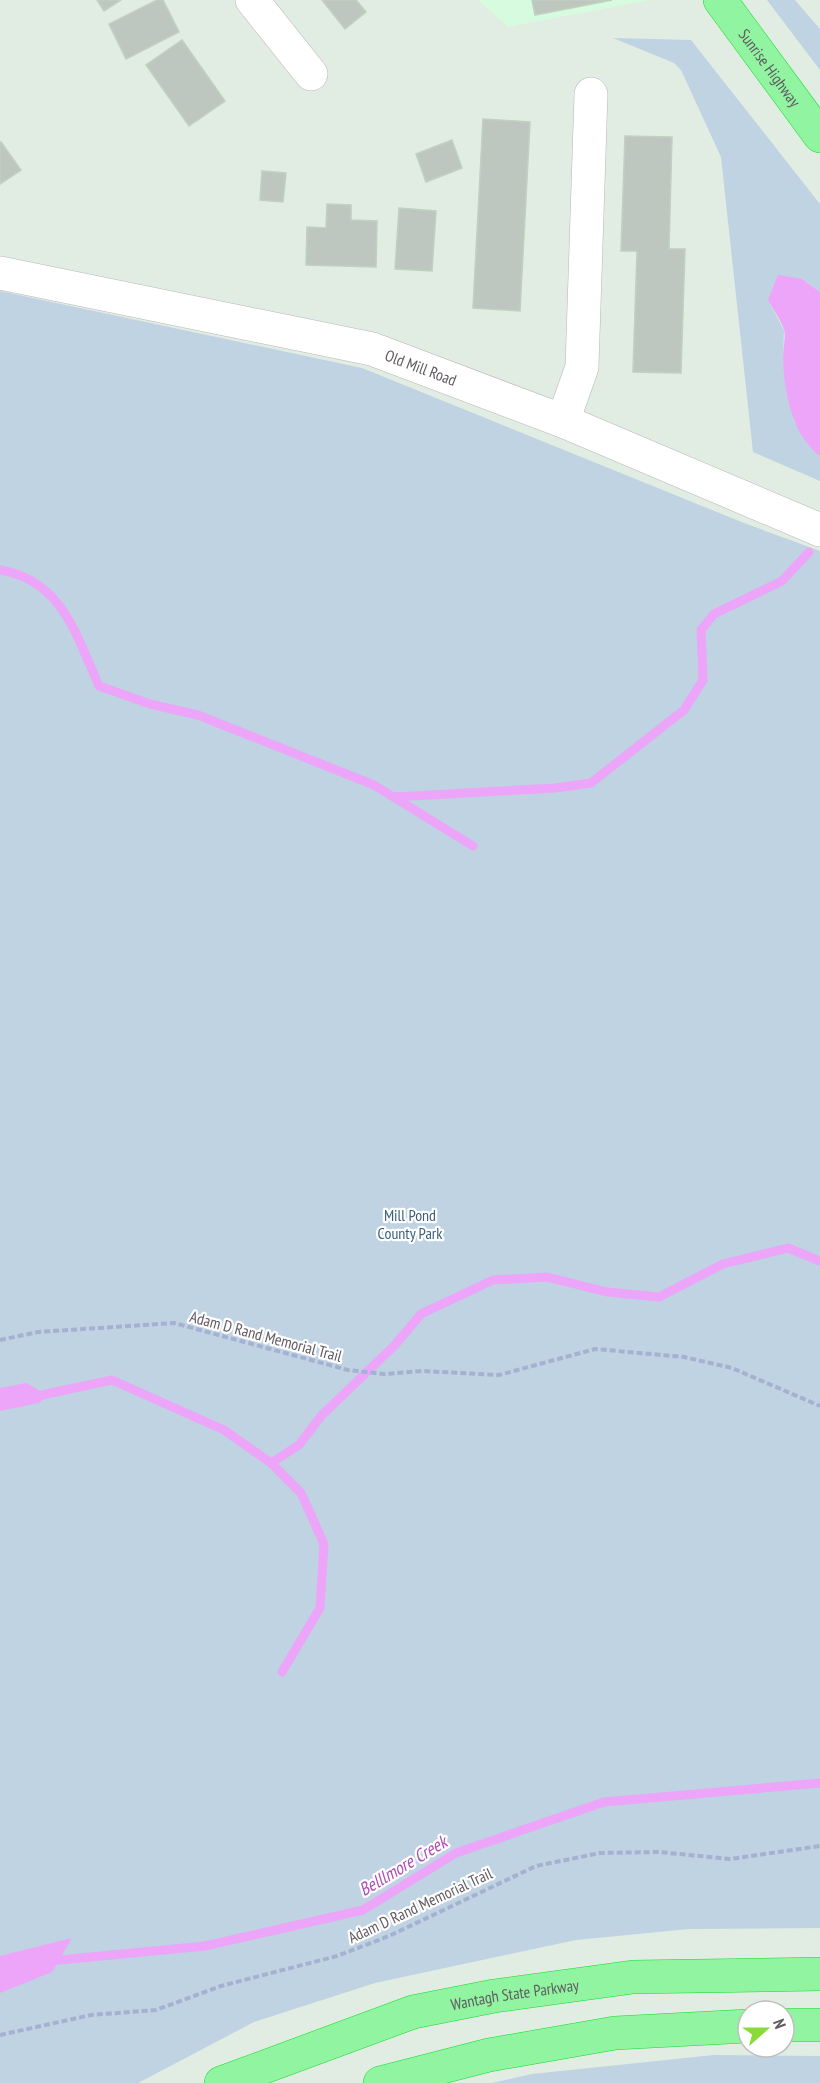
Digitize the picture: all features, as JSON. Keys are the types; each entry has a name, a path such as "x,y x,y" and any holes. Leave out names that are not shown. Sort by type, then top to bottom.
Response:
{"highway":[{"name":"Sunrise Highway","path":"720,0 820,136"},
{"name":"Wantagh State Parkway","path":"221,2083 413,2012 494,1996 633,1977 820,1974"},
{"path":"796,2025 820,2025"},
{"path":"380,2083 489,2055 615,2032 736,2027"}],"street":[{"path":"252,0 311,74"},
{"path":"563,422 582,367 591,94"},
{"name":"Old Mill Road","path":"0,273 372,349 563,422 820,530"}],"path":[{"name":"Adam D Rand Memorial Trail","path":"0,1340 38,1332 174,1323 348,1370 384,1374 422,1371 499,1375 595,1349 684,1357 732,1368 820,1406"},
{"name":"Adam D Rand Memorial Trail","path":"0,2035 91,2015 156,2010 221,1986 337,1956 389,1936 536,1866 600,1853 659,1852 730,1859 820,1846"}],"shaded area":[{"path":"478,0 650,0 508,27"},
{"path":"778,275 802,279 820,292 820,456 802,436 791,411 785,384 784,329 768,300"},
{"path":"26,1383 48,1395 39,1403 0,1411 0,1388"},
{"path":"72,1938 52,1972 0,1993 0,1956"}],"green space":[{"path":"767,0 795,0 820,29 820,70"},
{"path":"613,38 691,40 820,204 820,292 802,279 768,300 784,330 783,357 787,396 795,423 820,456 820,481 753,452 721,157 681,70 674,63"},
{"name":"Mill Pond County Park","path":"0,291 362,368 744,523 820,551 820,1928 689,1929 576,1940 375,1983 254,2022 138,2083 0,2083"},
{"path":"714,2055 736,2055 736,2059 796,2059 796,2056 820,2056 820,2083 492,2083 532,2074"}],"building":[{"path":"97,0 121,0 104,11"},
{"path":"157,0 163,0 179,32 126,59 109,24"},
{"path":"322,0 356,0 366,12 345,29"},
{"path":"532,0 612,0 535,15"},
{"path":"182,40 225,101 189,126 146,65"},
{"path":"483,119 530,122 520,311 473,308"},
{"path":"625,136 672,137 669,249 685,249 681,373 633,372 637,251 621,251"},
{"path":"452,140 462,168 426,182 416,154"},
{"path":"1,142 21,170 0,184 0,144"},
{"path":"262,171 286,173 283,202 260,200"},
{"path":"327,204 351,205 351,220 377,221 376,267 306,265 307,227 326,228"},
{"path":"399,208 436,211 432,271 395,269"}],"waterway":[{"path":"394,797 555,788 591,783 684,710 703,680 701,630 714,614 782,581 809,552"},
{"path":"0,570 21,576 38,585 53,598 74,630 99,686 150,704 198,715 374,785 473,846"},
{"path":"37,1396 112,1380 224,1430 271,1463 299,1445 321,1416 394,1346 421,1314 493,1280 547,1277 607,1292 659,1297 723,1264 788,1248 820,1261"},
{"path":"271,1463 301,1493 324,1544 320,1608 282,1672"},
{"name":"Belllmore Creek","path":"49,1961 205,1946 363,1910 456,1853 604,1802 820,1783"}]}
